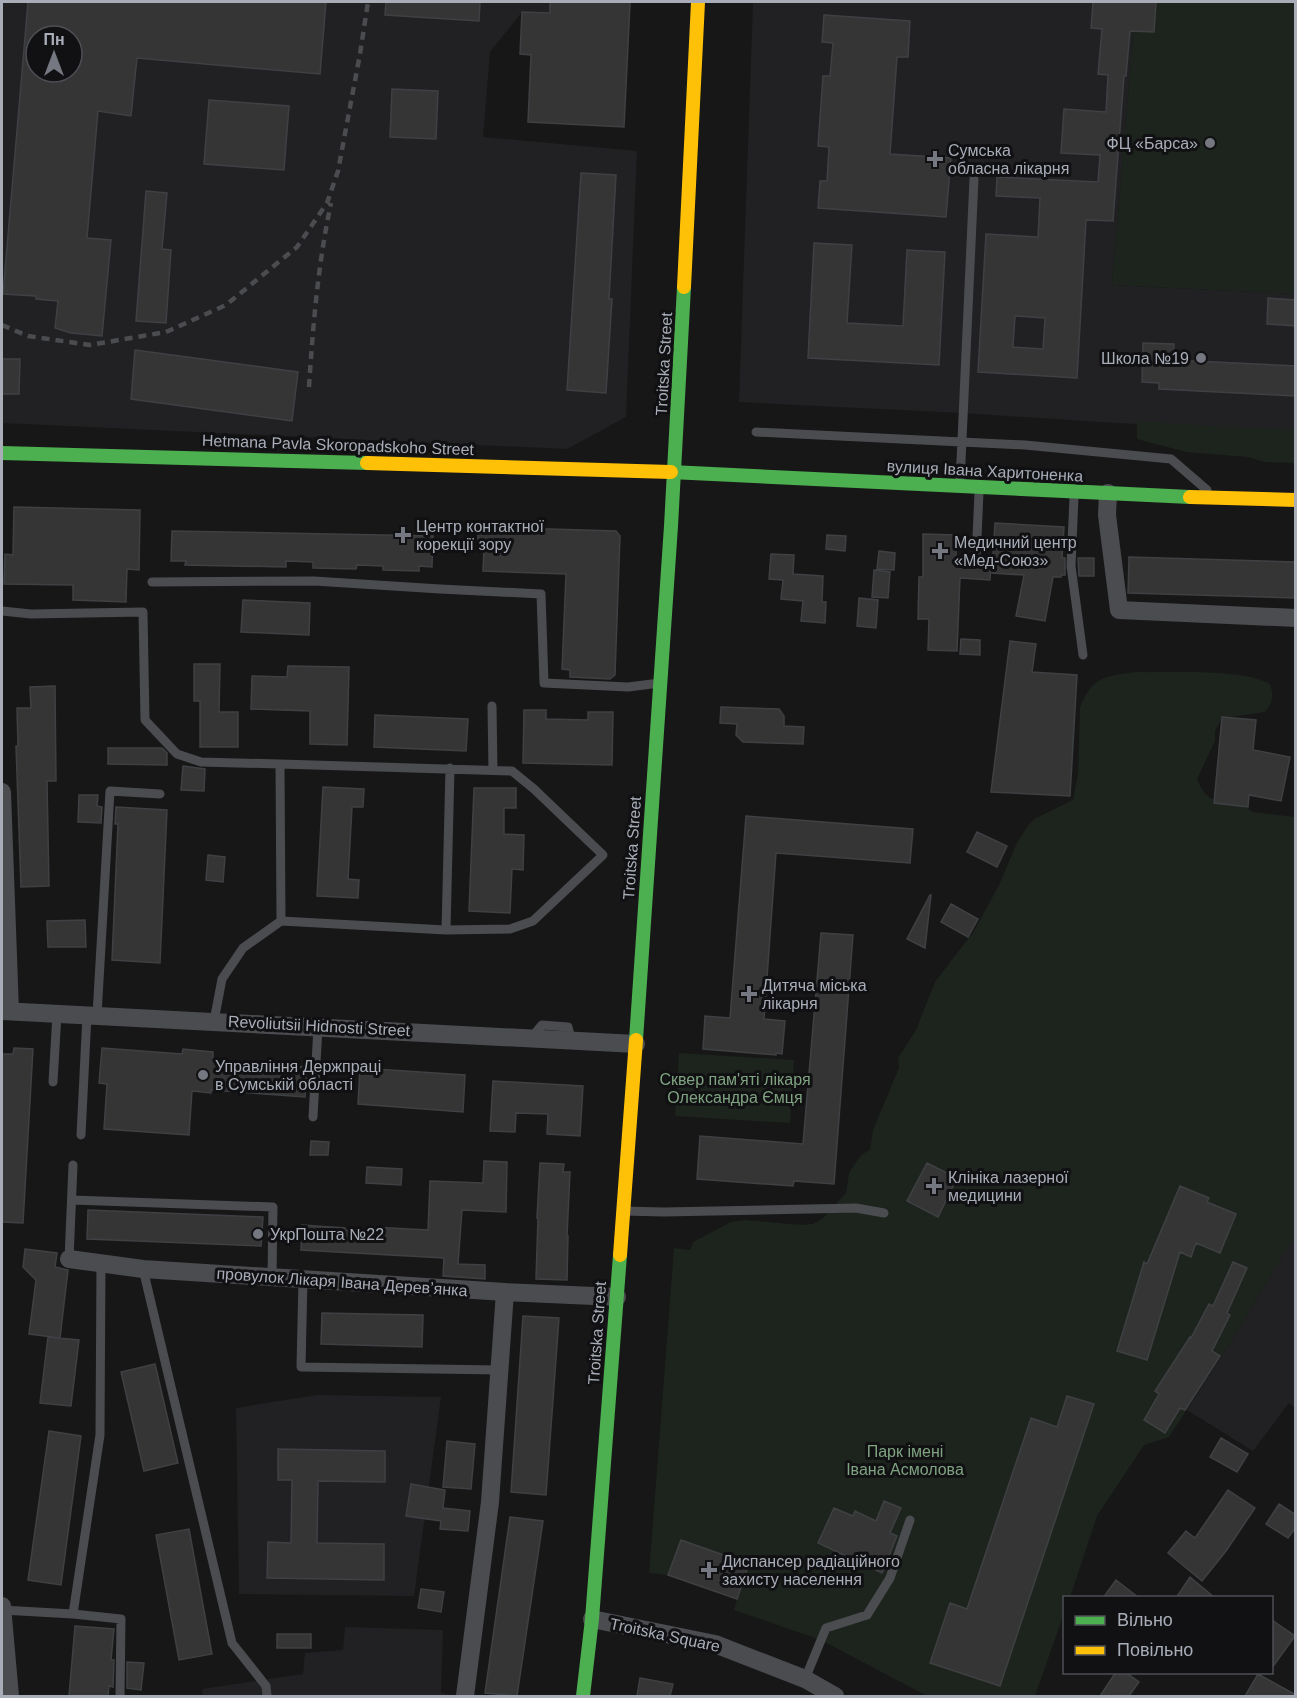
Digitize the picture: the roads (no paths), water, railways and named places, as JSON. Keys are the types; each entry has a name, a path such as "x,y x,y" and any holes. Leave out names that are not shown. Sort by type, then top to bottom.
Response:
{"main road":[{"name":"Troitska Street","path":"583,1696 592,1619 636,1044 674,472 698,2"},
{"name":"Hetmana Pavla Skoropadskoho Street","path":"2,453 674,472"},
{"name":"вулиця Івана Харитоненка","path":"674,472 1296,500"}],"street":[{"path":"1108,493 1107,515 1119,610 1296,618"},
{"path":"2,792 6,1011"},
{"name":"Revoliutsii Hidnosti Street","path":"6,1011 636,1044"},
{"name":"провулок Лікаря Івана Деревʼянка","path":"69,1259 143,1269 505,1293 617,1297"},
{"path":"465,1696 490,1502 505,1293"},
{"path":"2,1608 10,1696"},
{"name":"Troitska Square","path":"592,1619 715,1644 805,1678 835,1696"}],"lane":[{"path":"960,486 974,179"},
{"path":"756,432 961,441 1171,459 1216,497"},
{"path":"976,560 979,487"},
{"path":"1075,491 1071,566 1083,655"},
{"path":"152,582 314,581 541,594 544,683 628,687 660,683"},
{"path":"2,611 32,614 143,612 145,720 177,754 201,762 512,771 603,855 533,921 510,929 446,930 281,921 243,948 222,980 214,1021"},
{"path":"492,706 493,770"},
{"path":"280,764 281,921"},
{"path":"446,930 450,768"},
{"path":"81,1135 110,791 160,794"},
{"path":"53,1082 57,1014"},
{"path":"313,1117 318,1027"},
{"path":"69,1259 73,1165"},
{"path":"72,1200 273,1208 272,1277"},
{"path":"623,1211 856,1208 884,1213"},
{"path":"73,1614 100,1436 101,1263"},
{"path":"143,1269 232,1643 266,1686 267,1696"},
{"path":"303,1279 301,1367 499,1370"},
{"path":"805,1678 826,1629 867,1615 890,1578 910,1520"},
{"path":"2,1608 121,1619 120,1696"}],"railway":[{"path":"2,325 28,336 90,345 166,332 226,305 297,247 327,203 338,171 368,2"},
{"path":"309,387 317,295 331,203"}],"place":[{"name":"ФЦ «Барса»","path":"1210,143"},
{"name":"Сумська обласна лікарня","path":"935,159"},
{"name":"Школа №19","path":"1201,358"},
{"name":"Центр контактної корекції зору","path":"403,535"},
{"name":"Медичний центр «Мед-Союз»","path":"940,551"},
{"name":"Дитяча міська лікарня","path":"749,994"},
{"name":"Управління Держпраці в Сумській області","path":"203,1075"},
{"name":"Клініка лазерної медицини","path":"934,1186"},
{"name":"УкрПошта №22","path":"258,1234"},
{"name":"Диспансер радіаційного захисту населення","path":"709,1570"}],"park label":[{"name":"Сквер пам'яті лікаря Олександра Ємця","path":"735,1088"},
{"name":"Парк імені Івана Асмолова","path":"905,1460"}]}
